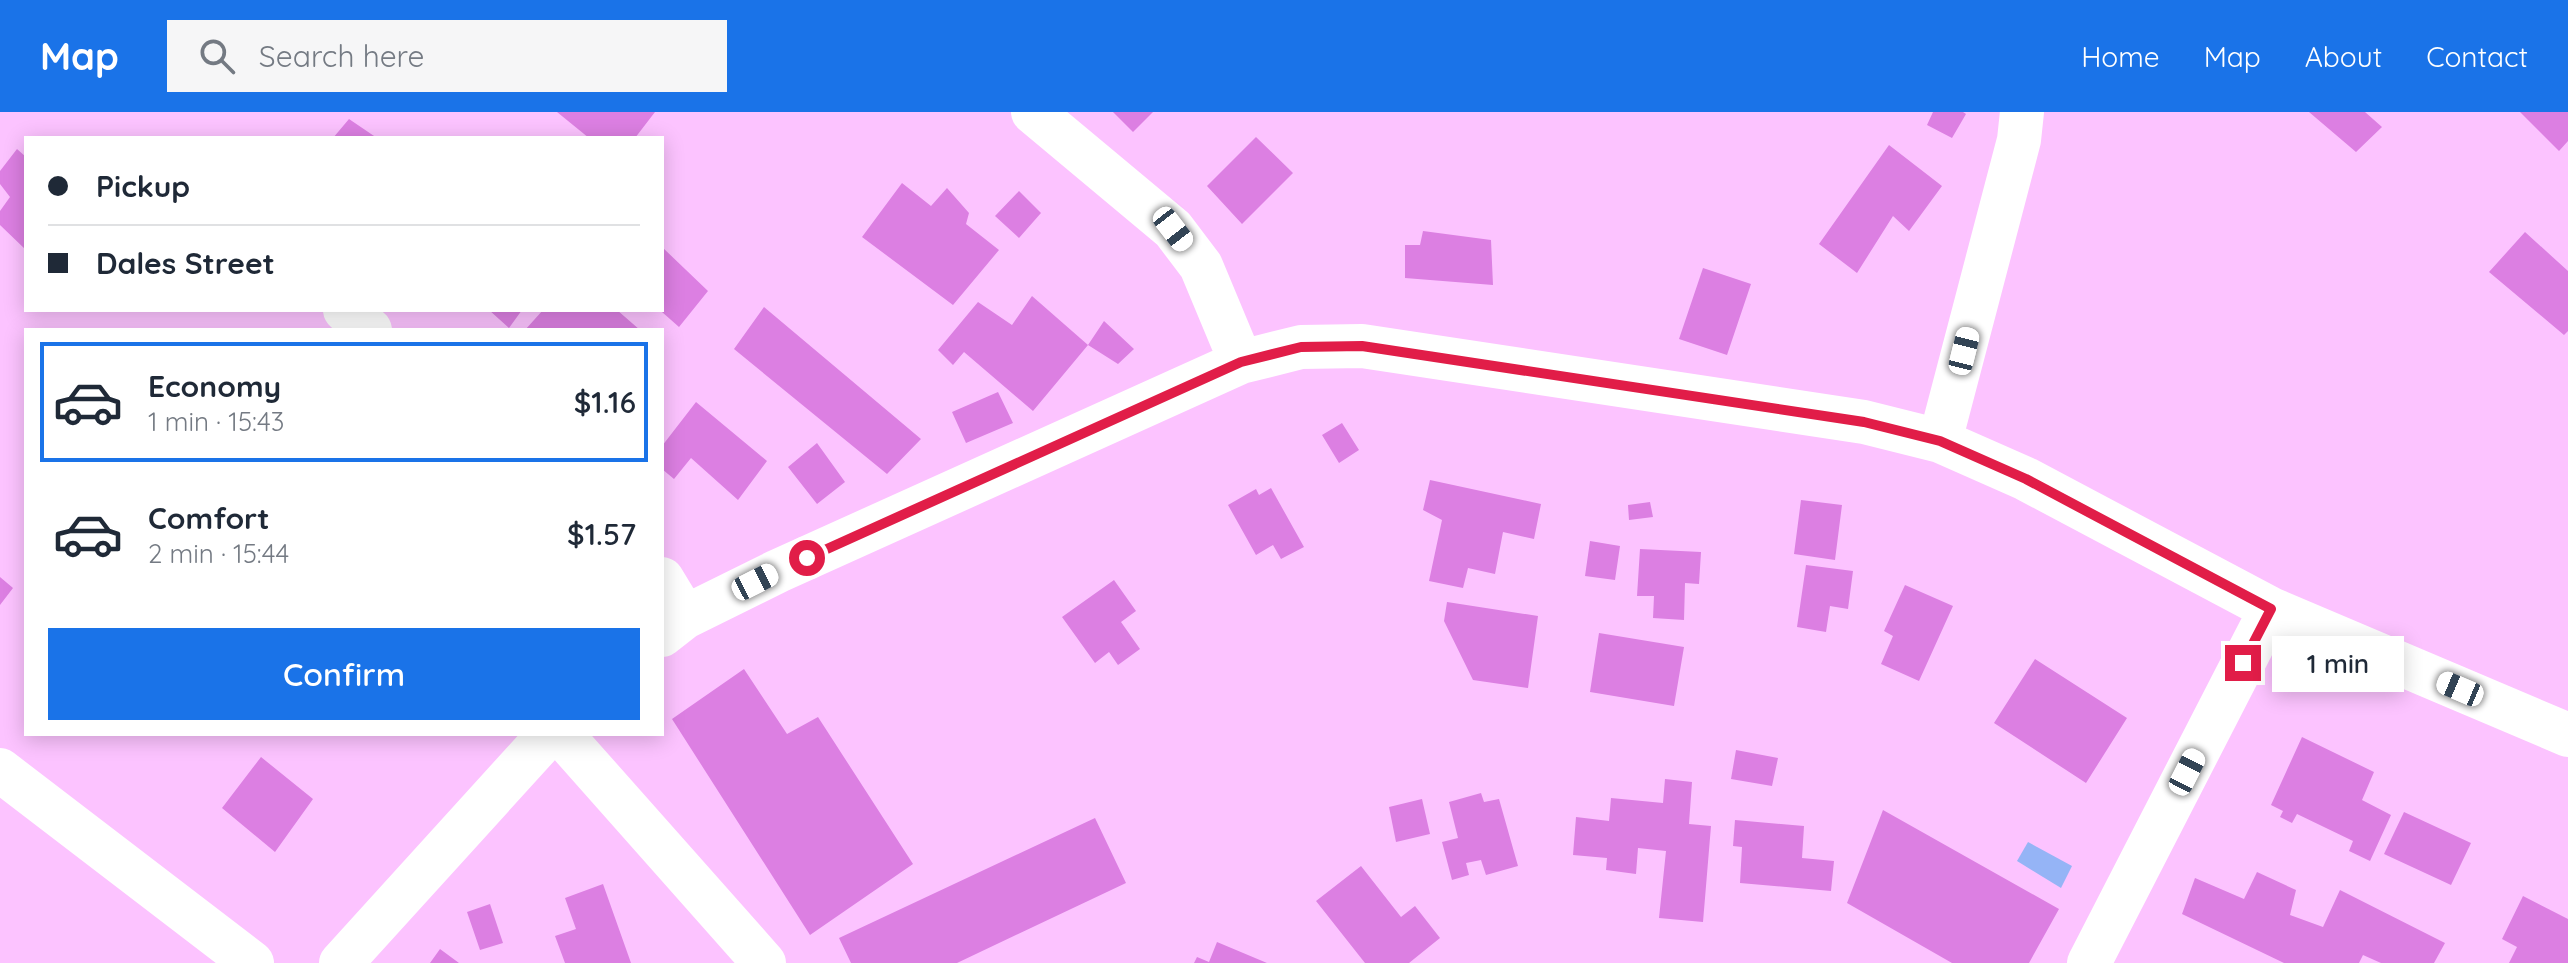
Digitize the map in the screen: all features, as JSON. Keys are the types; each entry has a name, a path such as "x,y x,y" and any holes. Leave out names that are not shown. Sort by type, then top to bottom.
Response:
{"street":[{"path":"1033,112 1173,229 1201,266 1241,362"},
{"path":"1940,441 2019,140 2022,112"},
{"path":"348,312 368,328"},
{"path":"664,588 673,626 778,571 1241,362 1301,347 1362,346 1864,422 1940,441 2026,479 2271,609 2568,735"},
{"path":"2089,963 2271,609"},
{"path":"341,963 547,736"},
{"path":"563,736 764,963"},
{"path":"0,770 252,963"}],"water":[{"path":"2028,842 2072,866 2061,888 2017,861"}],"building":[{"path":"557,112 655,112 637,136 587,136"},
{"path":"1113,112 1153,112 1133,132"},
{"path":"1933,112 1966,114 1952,138 1927,125"},
{"path":"2309,112 2365,112 2382,127 2356,152"},
{"path":"2520,112 2568,112 2568,141 2559,151"},
{"path":"349,119 374,136 335,136"},
{"path":"1256,137 1293,173 1242,224 1207,186"},
{"path":"1889,145 1942,186 1909,231 1893,216 1857,273 1819,244"},
{"path":"17,149 24,155 24,248 0,225 0,211 10,197 0,184 0,171"},
{"path":"902,183 931,206 947,188 969,213 966,224 999,250 953,305 862,237"},
{"path":"1019,191 1041,213 1019,238 995,216"},
{"path":"1423,231 1491,240 1493,285 1405,278 1405,245 1420,245"},
{"path":"2525,232 2568,271 2568,331 2564,335 2489,272"},
{"path":"664,249 708,291 679,327 662,312"},
{"path":"1703,268 1751,284 1727,355 1679,339"},
{"path":"1032,296 1088,345 1033,411 964,352 953,365 938,350 978,302 1012,325"},
{"path":"764,307 921,439 887,474 734,349"},
{"path":"491,312 521,312 509,328"},
{"path":"541,312 619,312 638,328 527,328"},
{"path":"1104,321 1134,349 1118,364 1088,345"},
{"path":"998,392 1013,423 966,443 952,412"},
{"path":"696,402 767,461 738,500 691,458 674,479 664,471 664,443"},
{"path":"1342,423 1359,450 1339,463 1322,435"},
{"path":"817,443 845,482 817,504 788,467"},
{"path":"1430,480 1541,504 1534,539 1503,532 1495,574 1468,568 1463,588 1429,581 1442,520 1423,510"},
{"path":"1271,488 1304,547 1281,559 1273,545 1256,555 1228,505 1256,489 1259,495"},
{"path":"1801,500 1842,505 1835,560 1794,554"},
{"path":"1650,502 1653,517 1629,520 1628,505"},
{"path":"1590,541 1620,546 1615,580 1585,576"},
{"path":"1640,549 1701,552 1699,584 1685,583 1684,620 1653,618 1654,596 1637,596"},
{"path":"1806,565 1853,571 1848,609 1830,606 1826,632 1797,627"},
{"path":"0,577 13,588 0,605"},
{"path":"1114,580 1136,611 1121,622 1140,649 1118,665 1109,652 1095,663 1062,617"},
{"path":"1905,585 1953,606 1919,681 1881,664 1893,636 1884,631"},
{"path":"1447,602 1538,616 1528,688 1473,680 1444,621"},
{"path":"1599,633 1684,647 1674,706 1590,692"},
{"path":"2035,659 2127,718 2086,783 1994,723"},
{"path":"744,669 787,734 818,717 913,864 810,935 672,719"},
{"path":"2302,737 2374,772 2362,800 2391,815 2370,861 2349,851 2353,841 2297,814 2292,823 2280,817 2283,811 2271,805"},
{"path":"1736,750 1778,758 1772,786 1731,779"},
{"path":"261,757 313,799 275,852 222,808"},
{"path":"1665,779 1692,782 1689,824 1711,826 1703,922 1659,918 1666,851 1638,848 1636,874 1606,870 1607,858 1573,855 1576,817 1609,821 1611,798 1663,803"},
{"path":"1481,793 1484,802 1499,799 1518,866 1486,875 1481,860 1466,863 1469,875 1452,880 1442,842 1458,838 1449,802"},
{"path":"1422,799 1430,834 1396,842 1389,807"},
{"path":"1883,810 2059,909 2029,963 1952,963 1847,903"},
{"path":"2404,812 2471,843 2451,885 2384,854"},
{"path":"1095,818 1126,883 957,963 851,963 839,938"},
{"path":"1735,820 1804,826 1802,858 1834,861 1831,891 1740,883 1742,847 1733,846"},
{"path":"1361,866 1401,917 1415,906 1440,938 1409,963 1365,963 1316,901"},
{"path":"2257,872 2296,890 2290,915 2323,927 2340,890 2445,943 2434,963 2381,963 2363,955 2359,963 2284,963 2182,914 2195,878 2244,899"},
{"path":"603,884 631,963 565,963 555,936 576,929 565,898"},
{"path":"2523,896 2568,919 2568,963 2509,963 2517,947 2502,939"},
{"path":"490,904 503,943 480,950 467,912"},
{"path":"1217,942 1267,963 1194,963 1197,957 1209,962"},
{"path":"440,949 459,963 430,963"}],"route":[{"path":"807,558 1241,362 1301,347 1362,346 1864,422 1940,441 2026,479 2271,609 2243,663"}]}
